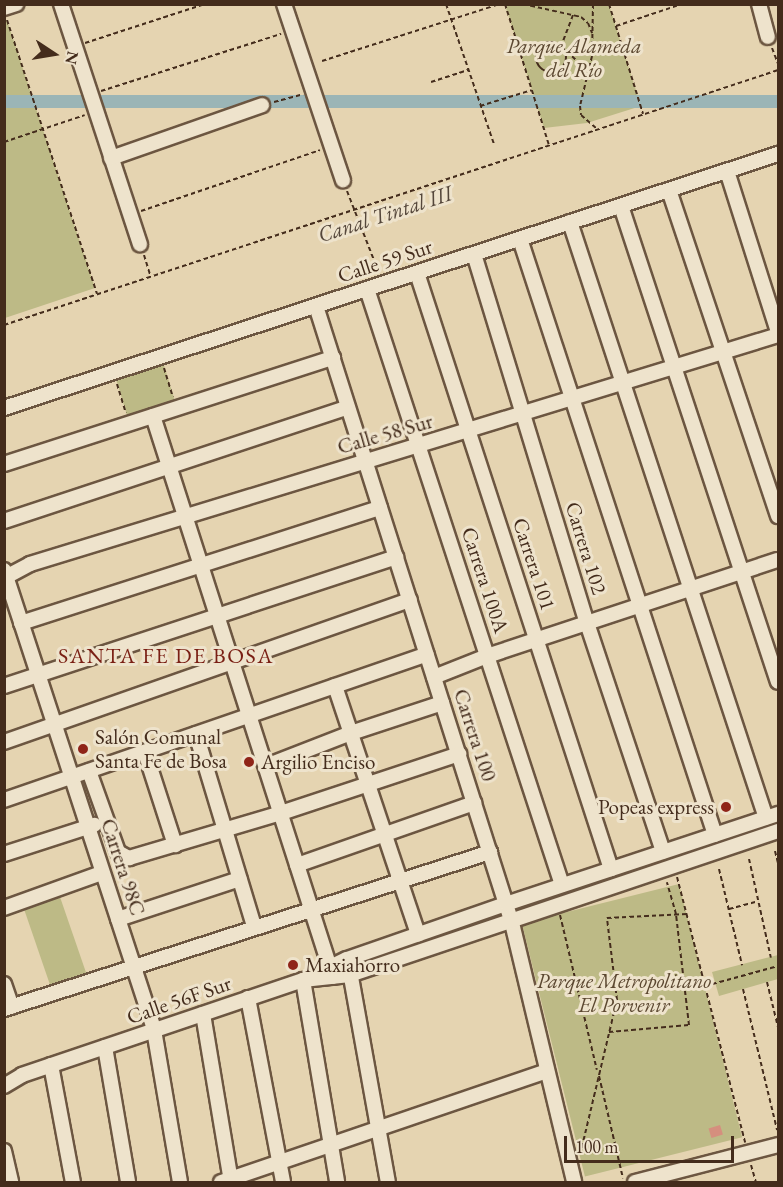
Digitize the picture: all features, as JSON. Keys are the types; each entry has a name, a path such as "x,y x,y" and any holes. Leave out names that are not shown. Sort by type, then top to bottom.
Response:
{"street":[{"path":"4,10 16,4"},
{"path":"61,4 140,244"},
{"path":"284,4 343,180"},
{"path":"759,4 768,37"},
{"path":"111,158 262,105"},
{"name":"Calle 59 Sur","path":"4,408 727,171 777,159"},
{"path":"727,171 778,334"},
{"path":"669,190 778,516"},
{"path":"621,206 778,682"},
{"path":"570,222 691,589 772,816"},
{"path":"519,239 715,835"},
{"name":"Carrera 102","path":"474,254 587,623 663,852"},
{"name":"Carrera 101","path":"417,273 611,869"},
{"name":"Carrera 100A","path":"368,289 562,885"},
{"name":"Carrera 100","path":"316,306 512,923 574,1182"},
{"name":"Calle 58 Sur","path":"5,575 30,564 365,461 419,447 778,334"},
{"path":"4,464 333,358"},
{"path":"4,521 348,407"},
{"path":"153,416 332,972 350,975 512,923 778,831"},
{"path":"21,623 380,508"},
{"path":"4,686 396,557"},
{"path":"434,676 778,560"},
{"name":"Carrera 98C","path":"5,575 154,1030 180,1182"},
{"path":"4,742 410,600"},
{"path":"4,800 427,654"},
{"path":"335,686 418,934"},
{"path":"266,766 351,733 442,703"},
{"path":"196,734 254,926"},
{"path":"145,752 175,845"},
{"path":"89,771 118,852 129,858 281,813 459,754"},
{"path":"297,865 474,803"},
{"name":"Calle 56F Sur","path":"4,1086 22,1075 248,998 332,972 347,959 418,934 772,816"},
{"path":"4,854 106,820"},
{"path":"4,984 8,1008 254,926 400,883 490,852"},
{"path":"4,908 102,873"},
{"path":"118,919 240,879"},
{"path":"347,959 388,1182"},
{"path":"303,980 336,1182"},
{"path":"248,998 283,1182"},
{"path":"203,1014 228,1181 378,1127 548,1071"},
{"path":"105,1047 128,1182"},
{"path":"51,1065 72,1182"},
{"name":"Calle 56F Sur","path":"4,1076 22,1075"},
{"path":"635,1182 778,1144"},
{"path":"4,1151 11,1182"}],"path":[{"path":"74,46 205,4"},
{"path":"447,4 494,144"},
{"path":"322,61 500,4"},
{"path":"505,4 549,145"},
{"path":"523,4 581,17 588,23 593,35"},
{"path":"593,4 592,56 580,96 581,115 597,129"},
{"path":"609,4 643,114"},
{"path":"616,26 682,4"},
{"path":"4,10 97,294"},
{"path":"561,46 573,15"},
{"path":"91,95 293,30"},
{"path":"768,37 778,64"},
{"path":"561,46 566,55 564,65 556,71 542,69 536,55 541,47 549,42 561,46 580,64 585,80"},
{"path":"431,82 468,70"},
{"path":"4,325 778,70"},
{"path":"480,106 532,90"},
{"path":"262,105 313,92"},
{"path":"4,142 96,111"},
{"path":"130,214 332,146"},
{"path":"343,180 374,263"},
{"path":"140,244 151,276"},
{"path":"161,357 177,409"},
{"path":"114,372 130,424"},
{"path":"775,851 778,863"},
{"path":"749,859 771,958"},
{"path":"719,868 742,965"},
{"path":"669,869 687,914 756,1182"},
{"path":"609,1032 688,1025 669,869"},
{"path":"728,909 758,901"},
{"path":"558,907 624,1182"},
{"path":"569,1162 580,1159 598,1073 617,1000 607,918 687,914"},
{"path":"705,986 778,966"},
{"path":"767,982 778,1027"},
{"path":"743,989 777,1130"},
{"path":"773,1006 778,1004"}],"green space":[{"name":"Parque Alameda del Río","path":"505,5 609,5 641,106 587,123 544,128"},
{"path":"7,20 95,288 5,318 4,21"},
{"path":"163,362 175,402 127,417 115,377"},
{"name":"Parque Metropolitano El Porvenir","path":"679,884 742,1137 585,1176 522,923"},
{"path":"60,897 86,974 50,986 24,909"},
{"path":"778,955 778,979 719,996 712,972"}],"water":[{"path":"4,95 778,95 778,108 4,108"}],"building":[{"path":"720,1125 723,1135 711,1138 709,1129"}],"place":[{"name":"Salón Comunal Santa Fe de Bosa","path":"83,749"},
{"name":"Argilio Enciso","path":"249,762"},
{"name":"Popeas express","path":"726,807"},
{"name":"Maxiahorro","path":"293,965"}],"district":[{"name":"SANTA FE DE BOSA","path":"166,656"}],"water label":[{"name":"Canal Tintal III","path":"385,214"}]}
